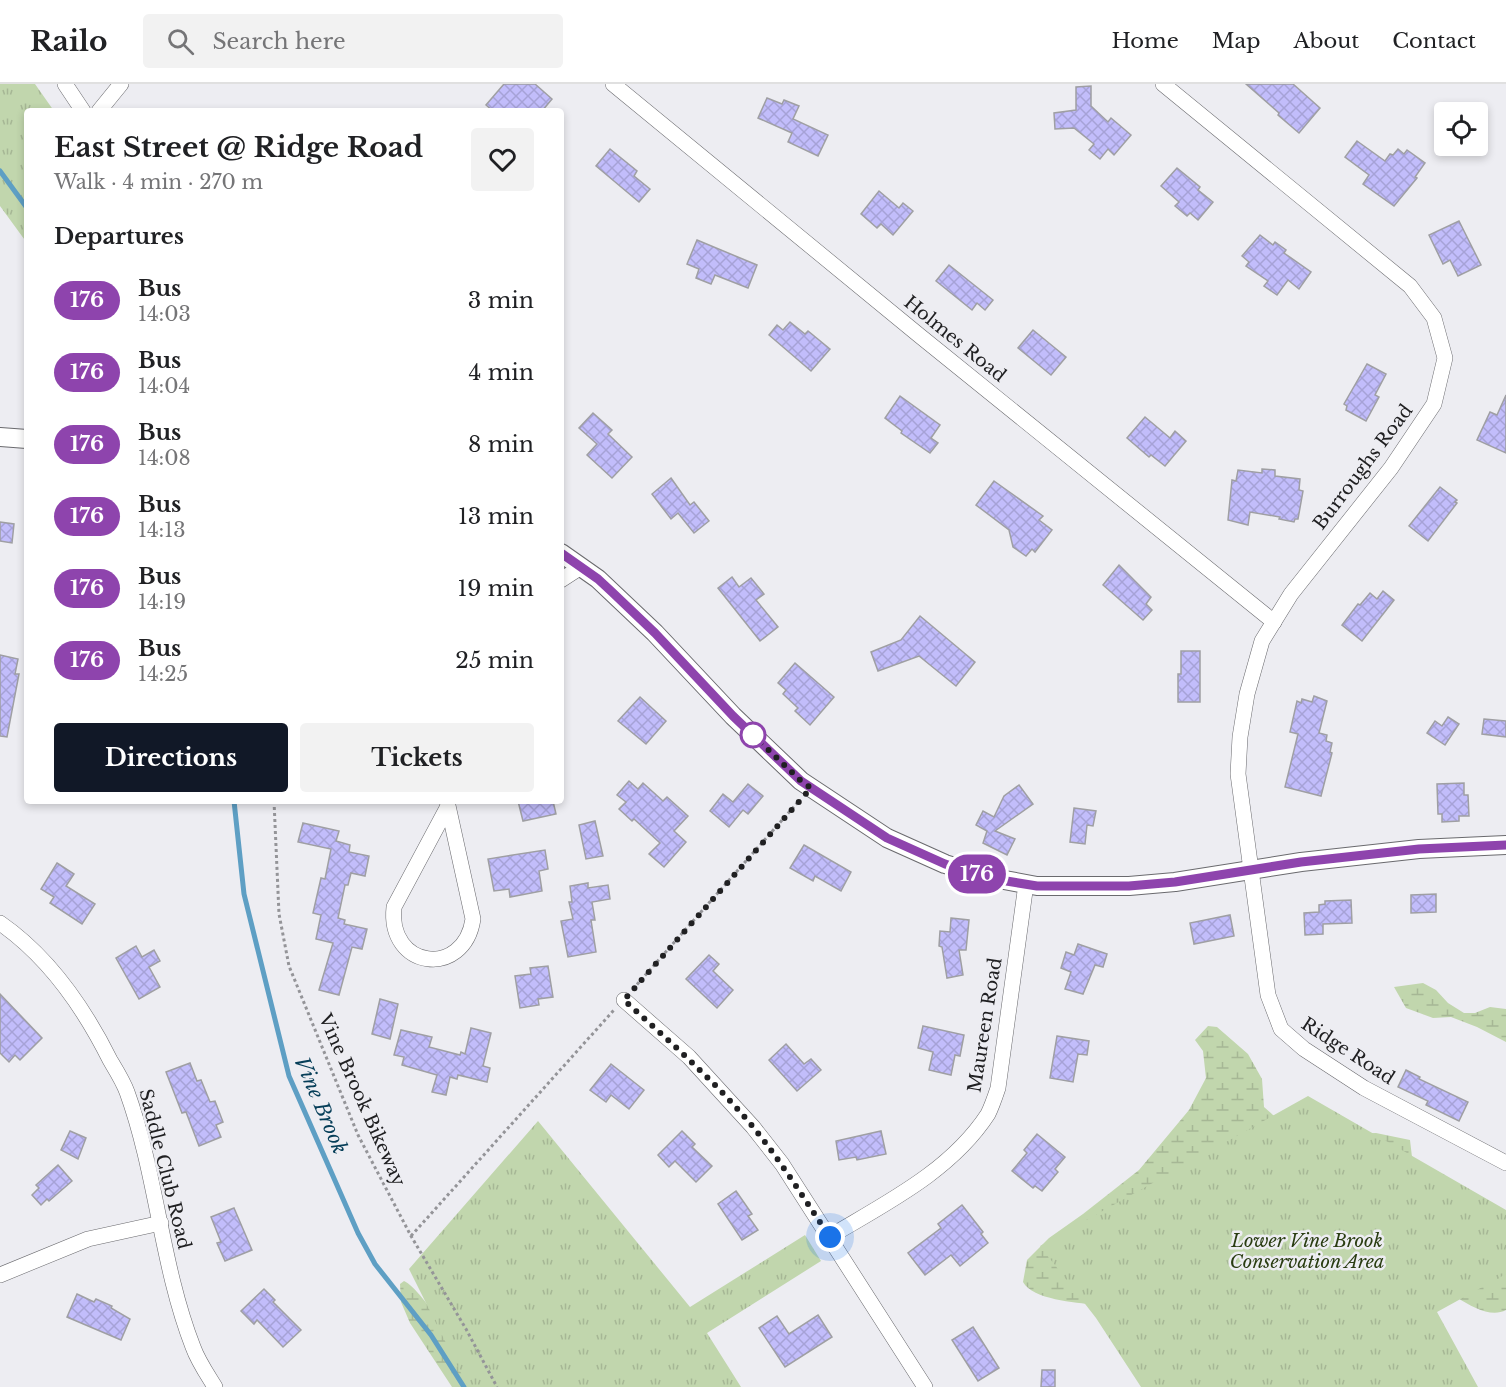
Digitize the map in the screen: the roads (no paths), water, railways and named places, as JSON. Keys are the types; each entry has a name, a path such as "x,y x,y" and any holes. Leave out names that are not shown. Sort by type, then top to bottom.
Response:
{"street":[{"path":"65,84 81,108"},
{"path":"101,108 121,84"},
{"name":"Holmes Road","path":"613,84 1274,622"},
{"name":"Burroughs Road","path":"1163,84 1410,286 1434,318 1445,358 1434,404 1391,468 1290,594 1262,641 1247,694 1240,737 1239,784 1252,870"},
{"path":"0,437 24,439"},
{"path":"564,555 598,579 655,633 733,716 801,781 887,838 945,864 988,878 1026,884 1129,886 1175,882 1419,849 1506,845"},
{"path":"564,578 581,567"},
{"path":"447,804 473,919 471,932 454,954 441,959 427,959 414,955 403,946 395,934 392,921 394,907 447,804"},
{"name":"Ridge Road","path":"1252,870 1268,995 1281,1029 1304,1049 1364,1088 1506,1163"},
{"name":"Maureen Road","path":"830,1237 906,1190 948,1160 970,1139 989,1112 998,1088 1026,884"},
{"name":"Saddle Club Road","path":"0,923 38,955 69,991 96,1032 126,1091 147,1160 174,1284 194,1348 214,1387"},
{"path":"624,1000 689,1058 753,1127 782,1164 925,1387"},
{"path":"0,1275 88,1239 160,1223"}],"waterway":[{"name":"Vine Brook","path":"0,171 24,204"},
{"name":"Vine Brook","path":"234,804 244,894 289,1076 358,1233 375,1264 431,1335 464,1387"}],"park label":[{"name":"Lower Vine Brook Conservation Area","path":"1307,1251"}]}
